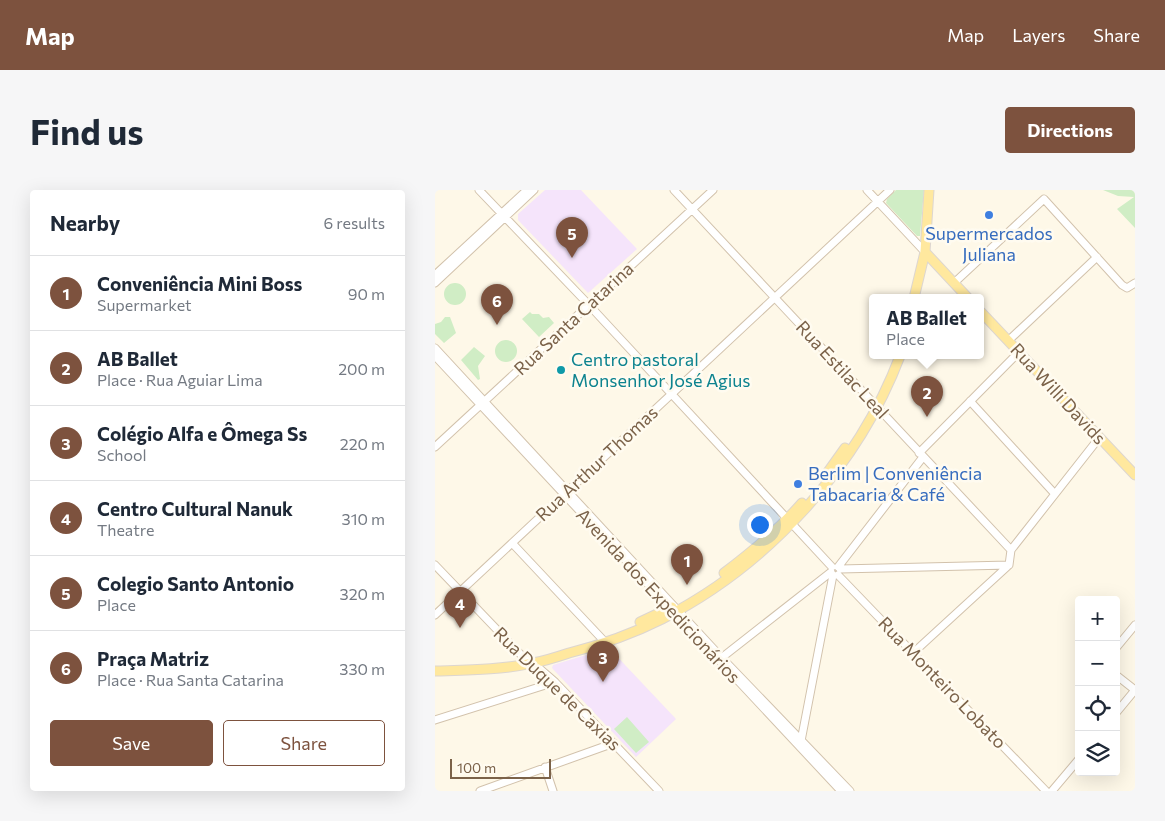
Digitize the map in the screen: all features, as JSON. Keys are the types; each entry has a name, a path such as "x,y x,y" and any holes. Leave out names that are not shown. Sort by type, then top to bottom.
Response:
{"main road":[{"path":"929,190 932,201"},
{"path":"920,294 927,255 932,201 935,190"},
{"path":"927,255 964,294"},
{"path":"915,294 927,255"},
{"name":"Rua Willi Davids","path":"984,315 1135,475"},
{"path":"435,671 529,661 546,654 603,640 674,609 746,560 789,521 825,482 875,405 897,359"},
{"path":"435,665 472,667"}],"street":[{"name":"Rua Monteiro Lobato","path":"479,190 589,305 835,571 1046,791"},
{"path":"435,283 446,269 503,216 527,190"},
{"path":"503,216 534,190"},
{"name":"Rua Estilac Leal","path":"674,190 1011,550"},
{"name":"Rua Santa Catarina","path":"435,447 713,190"},
{"path":"867,190 927,255"},
{"name":"Rua Arthur Thomas","path":"435,615 890,190"},
{"path":"953,283 1044,199 1122,285 1127,288 1133,285"},
{"path":"1008,341 1097,256"},
{"path":"435,275 446,269"},
{"name":"Avenida dos Expedicionários","path":"435,348 438,357 719,659 844,789"},
{"path":"719,659 835,571 921,455 970,401 1019,352"},
{"path":"970,401 1054,493"},
{"path":"913,652 1009,565 1011,550 1099,438"},
{"path":"512,543 603,640"},
{"name":"Rua Duque de Caxias","path":"435,565 529,661 555,682 659,791"},
{"path":"835,571 1009,565"},
{"path":"800,743 835,571"},
{"path":"1120,643 1135,625"},
{"path":"1120,678 1135,690 1120,708"},
{"path":"435,720 555,682"},
{"path":"480,791 614,742"},
{"path":"1052,791 1075,764"},
{"path":"545,767 553,791"}],"shaded area":[{"path":"545,190 581,190 637,249 588,293 518,220 518,214"},
{"path":"609,648 676,719 636,757 552,668 553,665"}],"green space":[{"path":"896,190 924,190 920,236 917,236 886,203 887,199"},
{"path":"1103,190 1135,190 1135,228 1117,209 1134,197 1118,196"},
{"path":"455,283 463,286 466,294 463,302 455,305 447,302 444,294 447,286"},
{"path":"530,312 532,314 539,314 543,318 549,317 554,323 539,337 522,319"},
{"path":"445,317 450,317 456,333 444,343 435,334 435,324 441,322"},
{"path":"502,340 510,340 517,347 517,355 510,362 502,362 495,355 495,347"},
{"path":"474,347 485,356 478,366 480,379 478,380 461,360"},
{"path":"627,717 649,742 636,753 614,729"}],"place":[{"name":"Supermercados Juliana","path":"989,215"},
{"name":"Colegio Santo Antonio","path":"572,258"},
{"name":"Praça Matriz","path":"497,325"},
{"name":"Centro pastoral Monsenhor José Agius","path":"561,370"},
{"name":"AB Ballet","path":"927,417"},
{"name":"Berlim | Conveniência Tabacaria & Café","path":"798,484"},
{"name":"Conveniência Mini Boss","path":"687,585"},
{"name":"Centro Cultural Nanuk","path":"460,628"},
{"name":"Colégio Alfa e Ômega Ss","path":"603,682"}]}
